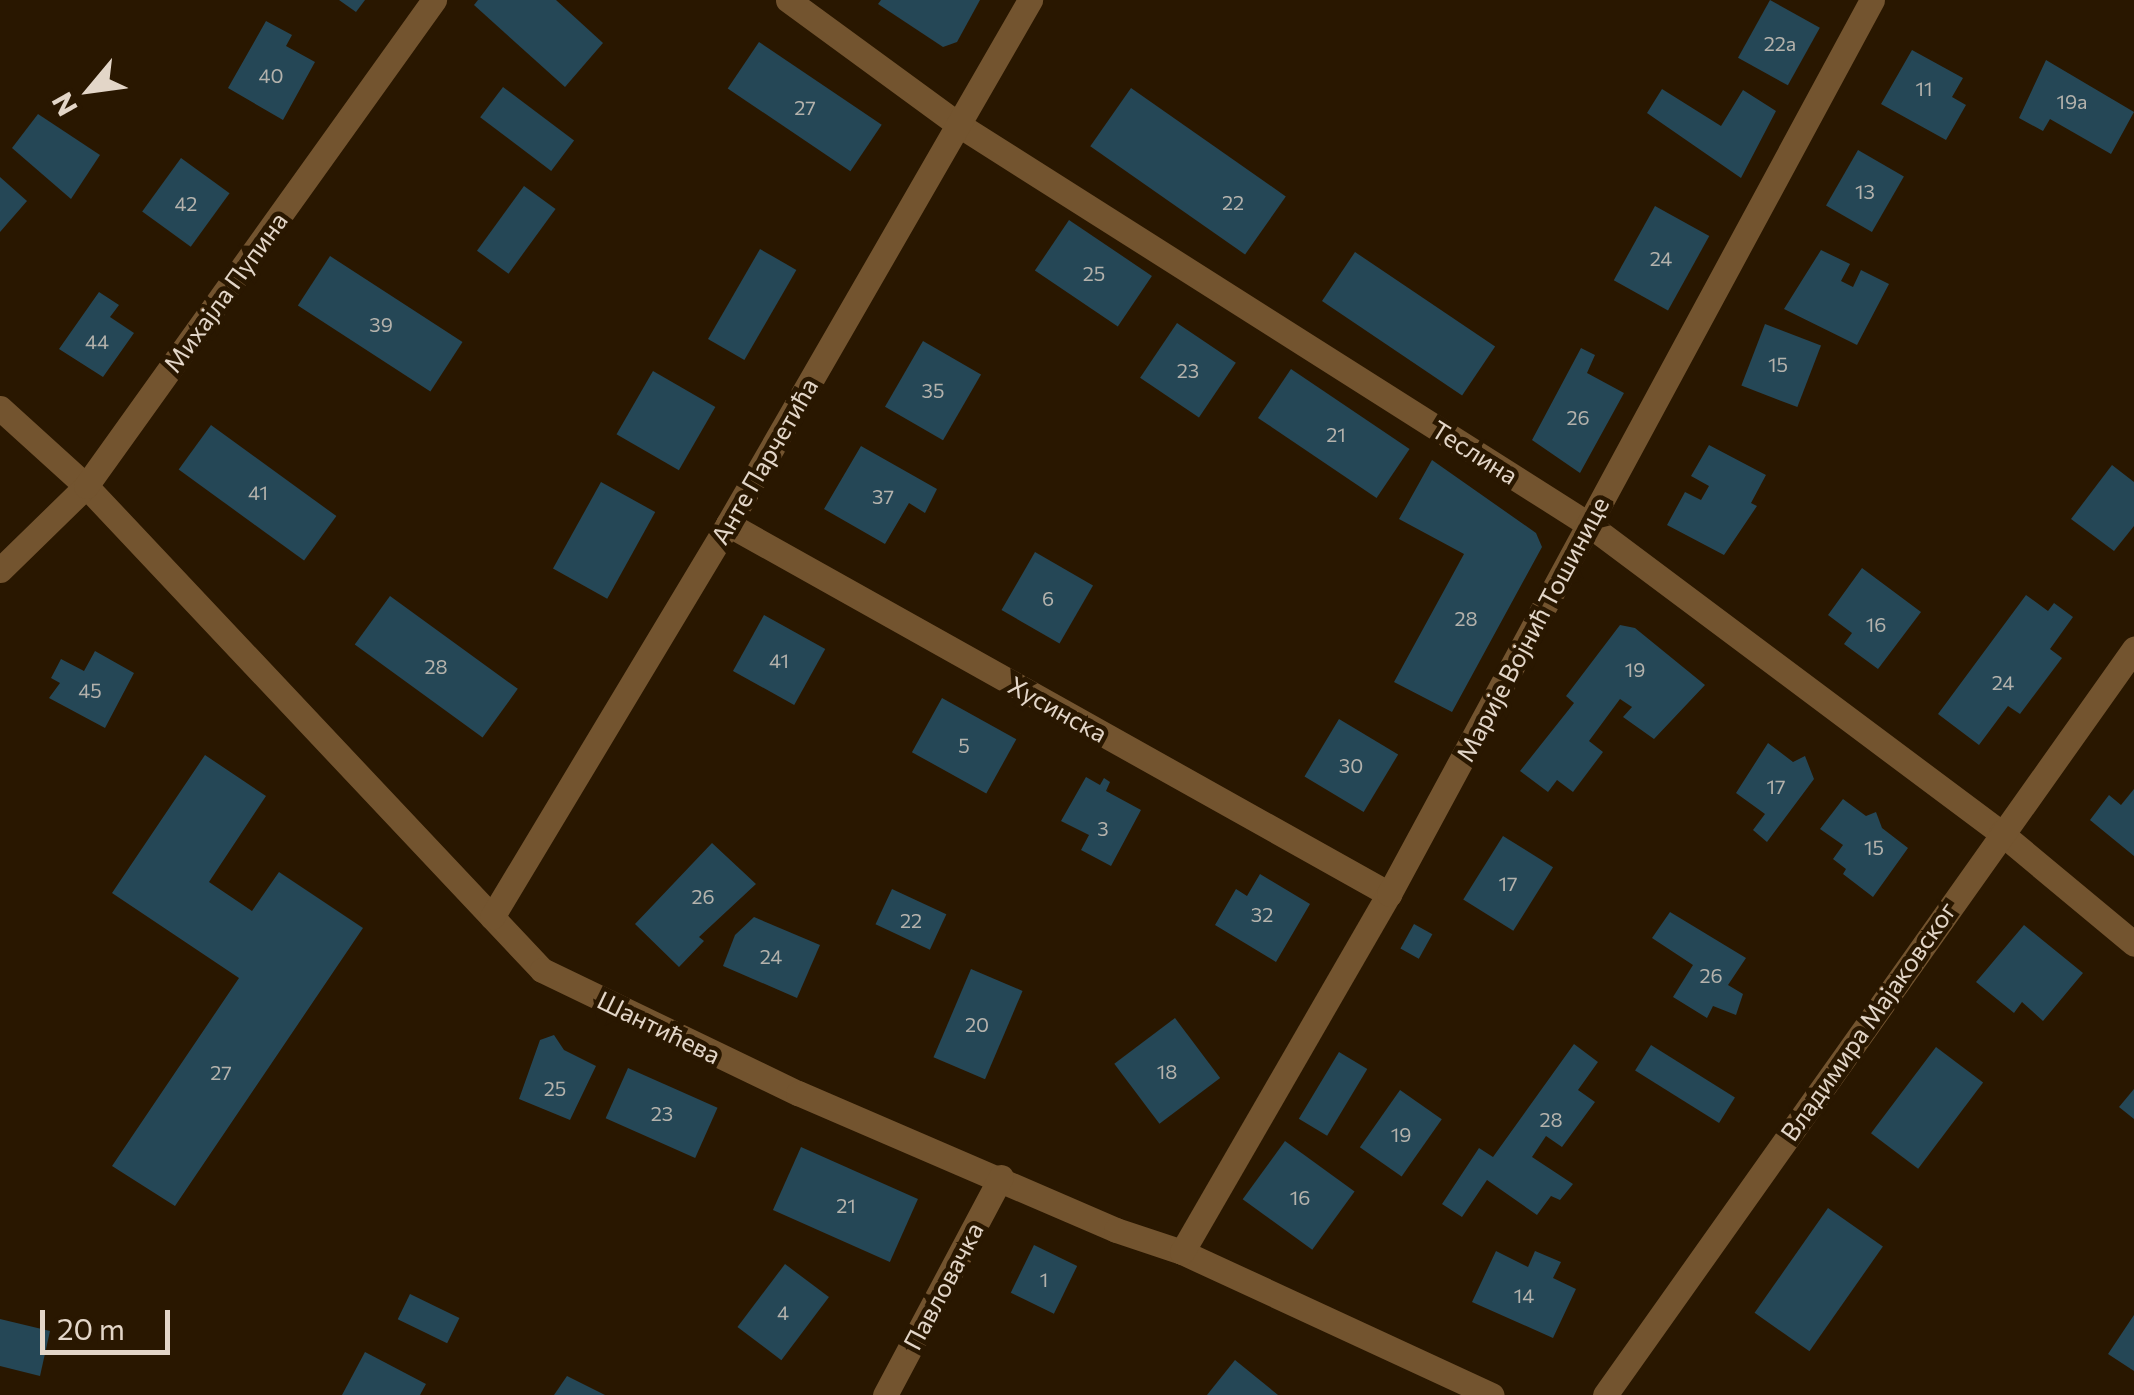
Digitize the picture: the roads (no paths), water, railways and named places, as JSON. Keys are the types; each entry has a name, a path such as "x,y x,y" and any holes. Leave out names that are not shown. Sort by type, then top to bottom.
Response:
{"street":[{"name":"Михајла Пупина","path":"0,570 86,486 434,0"},
{"name":"Теслина","path":"788,0 959,126 1588,524 2000,832 2134,944"},
{"name":"Анте Парчетића","path":"492,917 728,524 1030,0"},
{"name":"Марије Војнић Тошинице","path":"1182,1252 1389,894 1872,0"},
{"name":"Шантићева","path":"0,408 86,486 542,970 798,1093 1001,1177 1116,1230 1182,1252 1492,1395"},
{"name":"Хусинска","path":"728,524 1389,894"},
{"name":"Владимира Мајаковског","path":"1604,1395 2134,648"},
{"name":"Павловачка","path":"884,1395 1001,1177"}]}
